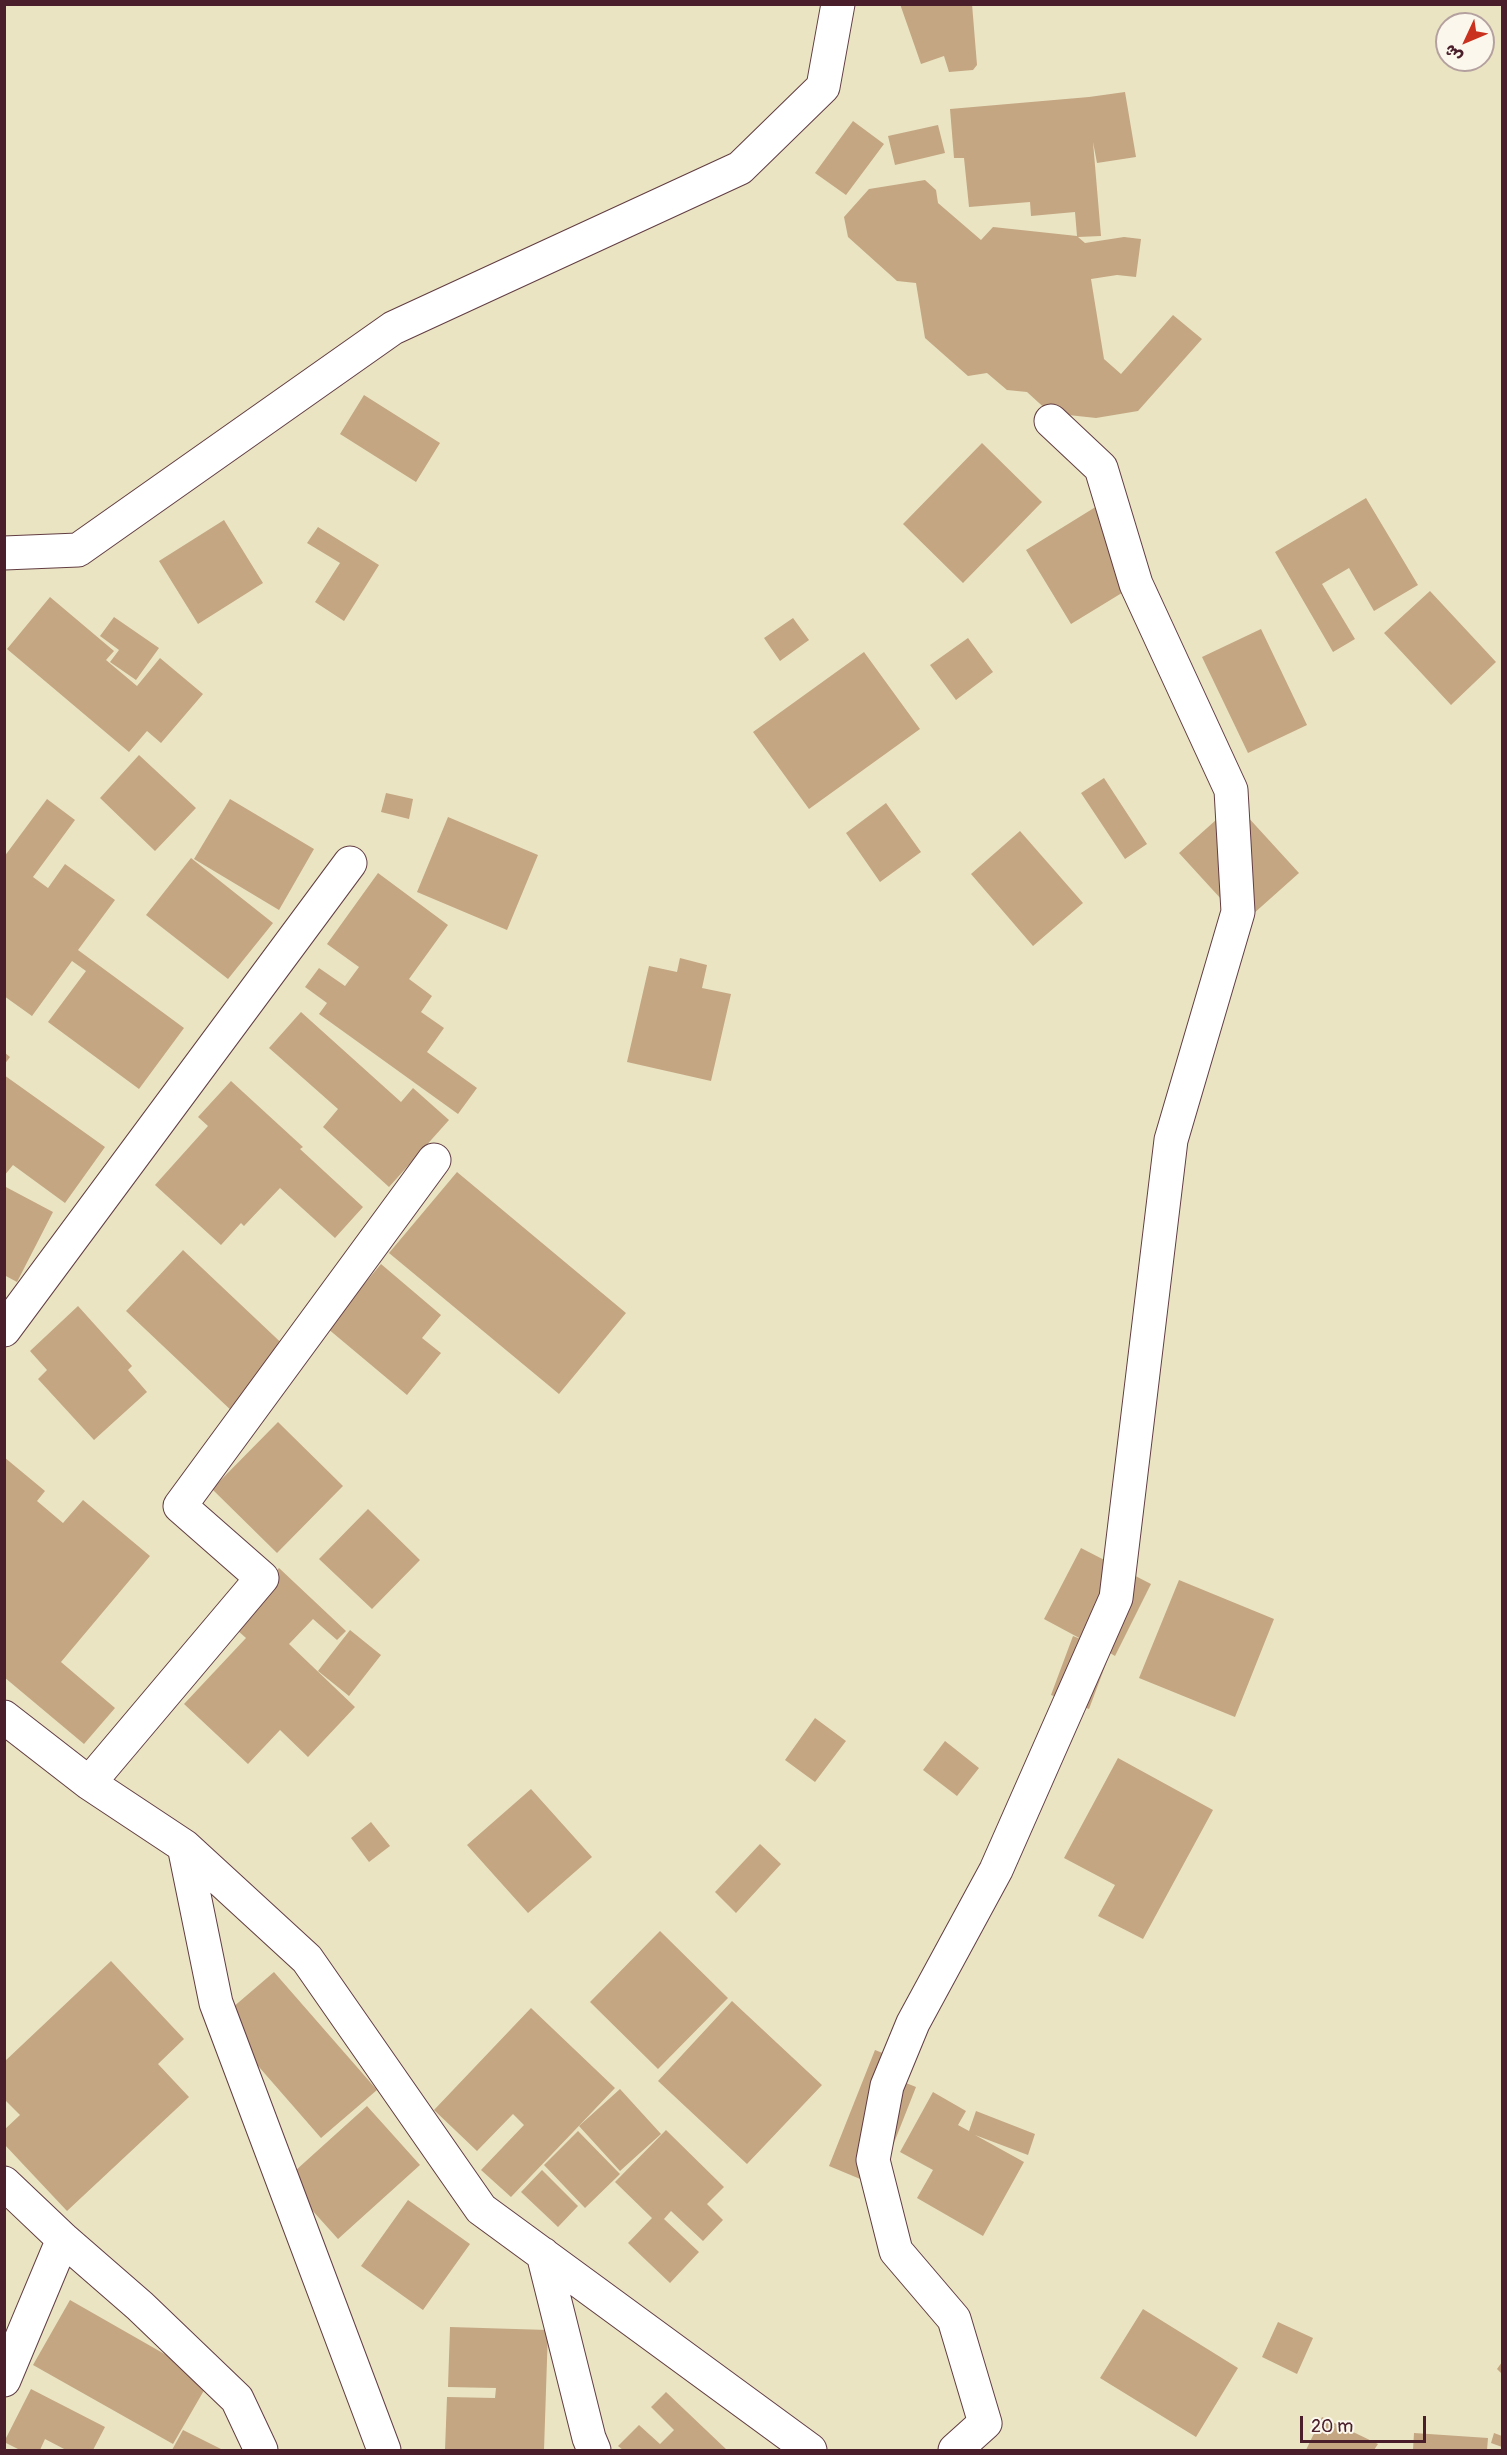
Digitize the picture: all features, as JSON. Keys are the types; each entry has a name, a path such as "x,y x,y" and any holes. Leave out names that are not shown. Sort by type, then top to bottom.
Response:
{"street":[{"path":"4,553 78,550 393,328 740,168 823,87 838,4"},
{"path":"956,2451 985,2422 954,2319 896,2251 873,2160 887,2086 913,2023 996,1870 1116,1598 1171,1140 1238,912 1231,790 1136,584 1101,468 1051,421"},
{"path":"4,1330 350,863"},
{"path":"89,1783 262,1578 180,1506 434,1160"},
{"path":"4,1717 89,1783 184,1846 307,1959 482,2209 810,2451"},
{"path":"184,1846 216,2003 384,2451"},
{"path":"4,2183 63,2239 140,2306 237,2399 261,2451"},
{"path":"4,2380 63,2239"},
{"path":"543,2254 594,2451"}],"building":[{"path":"900,4 972,4 977,65 973,70 949,72 944,56 921,64"},
{"path":"1125,92 1136,157 1097,163 1093,142 1101,236 1078,237 1085,243 1124,237 1141,239 1136,277 1117,275 1091,279 1104,359 1121,374 1173,315 1202,339 1138,411 1096,418 1050,413 1027,392 1007,390 987,373 968,376 925,338 916,283 897,281 848,237 844,217 869,189 925,180 936,190 938,203 981,240 993,227 1077,236 1075,212 1031,216 1030,202 969,207 964,158 954,158 950,109"},
{"path":"853,121 884,144 846,195 815,173"},
{"path":"938,125 945,153 895,165 888,136"},
{"path":"364,395 440,443 416,482 340,434"},
{"path":"982,443 1042,502 963,583 903,524"},
{"path":"1366,498 1418,585 1374,611 1349,568 1322,584 1355,639 1333,652 1275,552"},
{"path":"1102,503 1148,577 1071,624 1026,550"},
{"path":"224,520 263,583 198,624 159,561"},
{"path":"318,527 379,565 344,621 315,602 340,563 307,543"},
{"path":"1430,591 1496,662 1451,705 1384,633"},
{"path":"50,597 114,651 106,660 137,686 160,658 203,694 161,743 147,731 129,752 7,649"},
{"path":"114,617 159,648 136,680 110,662 119,650 100,636"},
{"path":"793,618 809,640 780,661 764,638"},
{"path":"1261,629 1307,725 1248,753 1202,657"},
{"path":"968,638 993,672 956,700 930,665"},
{"path":"864,652 920,729 809,809 753,732"},
{"path":"139,755 196,808 155,851 100,798"},
{"path":"1104,778 1147,844 1125,859 1081,793"},
{"path":"386,793 413,799 409,819 381,812"},
{"path":"47,799 75,820 33,877 48,888 65,864 115,900 78,950 184,1028 139,1089 48,1022 86,971 72,961 32,1016 4,996 4,857"},
{"path":"230,799 314,849 279,910 194,859"},
{"path":"886,803 921,852 880,882 846,833"},
{"path":"1235,803 1299,873 1243,923 1179,853"},
{"path":"448,817 538,855 507,930 417,892"},
{"path":"1020,831 1083,903 1033,946 971,874"},
{"path":"191,858 273,923 228,979 146,915"},
{"path":"378,873 448,925 409,979 432,996 421,1012 444,1028 427,1052 477,1088 458,1114 319,1014 327,1003 305,987 319,968 345,986 359,967 327,944"},
{"path":"680,958 707,965 702,988 731,994 711,1081 627,1062 649,966 677,972"},
{"path":"301,1012 401,1102 413,1088 449,1120 389,1187 323,1127 338,1109 269,1048"},
{"path":"4,1052 10,1057 4,1065"},
{"path":"4,1075 105,1147 65,1203 13,1165 4,1176"},
{"path":"231,1081 303,1147 300,1149 363,1207 335,1238 280,1188 244,1226 241,1223 221,1245 155,1185 208,1126 198,1117"},
{"path":"457,1172 626,1313 559,1394 389,1253"},
{"path":"4,1186 53,1212 17,1282 4,1275"},
{"path":"183,1250 292,1353 235,1414 126,1311"},
{"path":"381,1264 441,1315 422,1338 441,1353 407,1395 327,1328"},
{"path":"78,1306 132,1366 128,1370 147,1392 94,1440 38,1379 47,1370 30,1351"},
{"path":"278,1422 343,1486 277,1553 212,1489"},
{"path":"4,1457 45,1491 37,1501 63,1523 83,1500 150,1556 61,1662 115,1708 84,1744 4,1677"},
{"path":"368,1509 420,1560 372,1609 319,1559"},
{"path":"1081,1548 1151,1584 1115,1656 1110,1653 1089,1709 1051,1695 1073,1636 1083,1640 1044,1619"},
{"path":"279,1568 346,1631 337,1640 313,1619 289,1644 355,1707 308,1757 280,1730 248,1764 184,1704 246,1638 228,1622"},
{"path":"1179,1580 1274,1619 1235,1717 1139,1678"},
{"path":"350,1630 381,1655 349,1696 318,1671"},
{"path":"815,1718 846,1741 815,1782 785,1760"},
{"path":"945,1741 979,1768 957,1796 923,1770"},
{"path":"1118,1758 1213,1810 1143,1939 1098,1916 1115,1885 1064,1858"},
{"path":"531,1789 592,1857 528,1913 467,1845"},
{"path":"371,1822 390,1846 369,1862 351,1838"},
{"path":"760,1844 781,1864 736,1913 715,1892"},
{"path":"660,1931 728,1998 658,2069 590,2002"},
{"path":"111,1961 184,2039 158,2064 189,2097 67,2211 4,2144 4,2130 20,2115 4,2099 4,2062"},
{"path":"274,1972 377,2090 321,2138 218,2020"},
{"path":"732,2001 822,2085 747,2164 658,2081"},
{"path":"531,2008 615,2088 511,2197 481,2170 524,2125 513,2114 477,2151 434,2110"},
{"path":"875,2050 898,2059 891,2077 916,2087 877,2186 829,2166"},
{"path":"620,2089 661,2134 620,2171 579,2126"},
{"path":"933,2092 966,2111 958,2125 969,2131 976,2111 1035,2134 1028,2155 975,2135 1024,2162 983,2236 917,2198 933,2170 900,2152"},
{"path":"367,2106 420,2165 338,2239 285,2180"},
{"path":"666,2130 724,2187 707,2204 723,2220 703,2241 671,2211 664,2219 699,2252 670,2283 628,2243 652,2218 615,2182"},
{"path":"578,2131 620,2174 585,2208 544,2165"},
{"path":"542,2170 578,2206 558,2227 521,2192"},
{"path":"408,2200 470,2244 423,2310 361,2266"},
{"path":"70,2300 210,2380 173,2444 33,2365"},
{"path":"1143,2309 1238,2368 1196,2437 1100,2378"},
{"path":"1278,2322 1313,2338 1297,2374 1262,2357"},
{"path":"450,2327 548,2330 544,2450 445,2450 447,2397 495,2398 496,2388 448,2387"},
{"path":"1502,2362 1502,2374 1497,2369"},
{"path":"31,2389 105,2427 93,2450 66,2450 45,2439 40,2450 20,2450 4,2442"},
{"path":"666,2392 727,2450 623,2450 618,2446 639,2425 660,2444 674,2430 651,2407"},
{"path":"1322,2417 1378,2444 1374,2450 1306,2450"},
{"path":"183,2430 223,2450 172,2450"},
{"path":"1414,2433 1488,2438 1487,2450 1413,2450"},
{"path":"1494,2433 1502,2436 1502,2447 1491,2443"}]}
